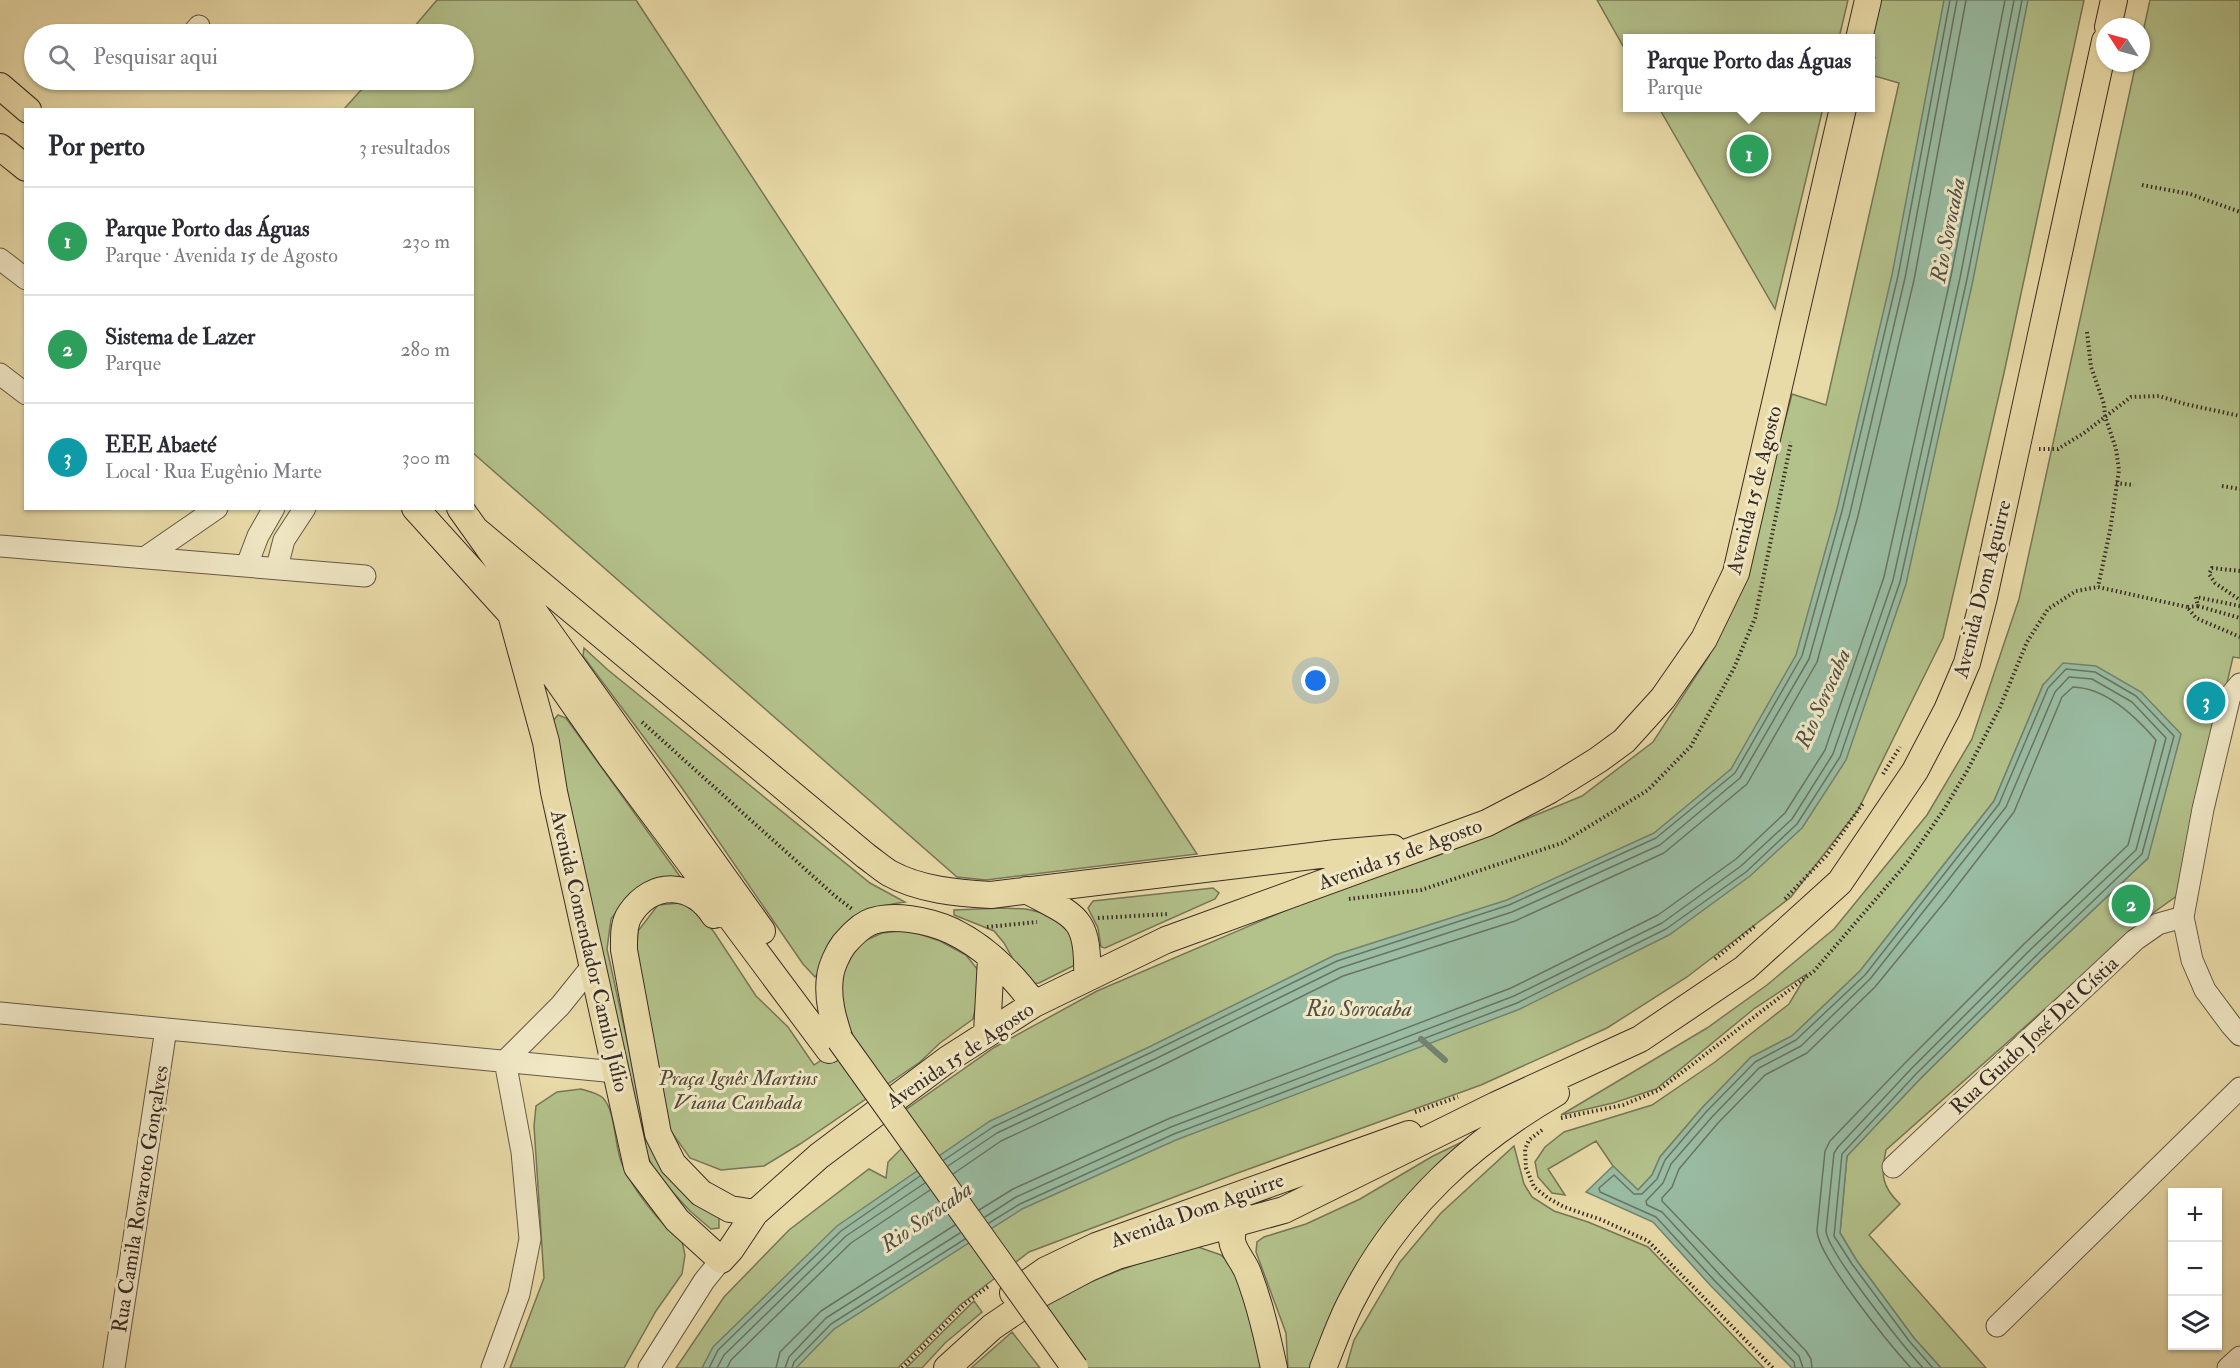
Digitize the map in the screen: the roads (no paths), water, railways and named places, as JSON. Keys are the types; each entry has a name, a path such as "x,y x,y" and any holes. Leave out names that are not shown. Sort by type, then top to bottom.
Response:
{"main road":[{"path":"1860,34 1868,0"},
{"path":"2110,18 2114,0"},
{"name":"Avenida Dom Aguirre","path":"947,1368 992,1327 1052,1288 1117,1256 1233,1226 1284,1210 1496,1105 1640,1039 1745,968 1840,882 1915,771 1947,710 1967,663 1984,597 2098,72"},
{"path":"0,86 26,108"},
{"name":"Avenida 15 de Agosto","path":"726,1255 755,1213 819,1156 948,1059 1034,1004 1166,940 1487,823 1550,790 1624,741 1663,698 1704,639 1736,573 1842,112"},
{"path":"0,147 24,166"},
{"name":"Avenida Comendador Camilo Júlio","path":"417,510 511,614 611,757 803,1015 834,1045"},
{"path":"461,510 1062,1368"},
{"path":"476,530 857,848 890,873 920,884 954,893 991,895 1336,853 1429,845"},
{"name":"Avenida Comendador Camilo Júlio","path":"511,614 546,742 554,792 637,1167 677,1220 726,1255"},
{"path":"755,1213 730,1209 701,1193 673,1164 658,1134 624,950 624,932 630,914 654,893 670,888 689,892 710,909 751,969 803,1015"},
{"path":"1026,890 1076,919 1086,941 1087,978"},
{"path":"1034,1004 1016,981 966,939 940,926 905,918 886,918 869,922 855,931 840,950 830,975 834,1045 1075,1368"},
{"path":"987,1033 991,958"},
{"path":"1323,1368 1353,1297 1386,1241 1433,1185 1517,1116 1599,1068 1640,1039"},
{"name":"Avenida Dom Aguirre","path":"927,1368 975,1321 1046,1270 1096,1246 1325,1163 1496,1105"},
{"path":"1274,1368 1267,1333 1247,1271 1232,1243 1233,1226 1242,1212 1255,1201 1288,1186 1325,1163"},
{"path":"720,1203 733,1233 726,1255"},
{"path":"1196,1235 1220,1242 1247,1271"}],"street":[{"path":"0,259 24,277"},
{"path":"0,374 24,392"},
{"path":"146,557 214,510"},
{"path":"247,565 258,536 273,510"},
{"path":"277,567 284,540 304,510"},
{"path":"0,546 365,576"},
{"path":"2240,684 2230,696 2203,809 2183,917 2192,960 2205,990 2240,1035"},
{"name":"Rua Guido José Del Cístia","path":"1893,1167 2135,940 2158,924 2183,917"},
{"path":"505,1061 560,1006 593,965"},
{"path":"0,1013 616,1072"},
{"name":"Rua Camila Rovaroto Gonçalves","path":"114,1368 166,1029"},
{"path":"492,1368 519,1294 530,1239 522,1152 505,1061"},
{"path":"1997,1326 2240,1088"},
{"name":"Avenida 15 de Agosto","path":"649,1368 704,1281 726,1255"},
{"path":"2228,1368 2240,1357"}],"water":[{"name":"Rio Sorocaba","path":"1944,0 2028,0 1973,280 1906,584 1846,760 1802,828 1750,876 1669,935 1520,1009 1176,1140 1022,1209 834,1329 796,1368 702,1368 713,1347 837,1226 990,1121 1149,1047 1335,955 1507,900 1654,833 1731,769 1796,655 1837,509 1892,275"},
{"path":"2063,663 2096,666 2141,692 2181,734 2148,858 2041,959 1920,1079 1847,1156 1840,1233 1857,1261 1914,1338 1941,1368 1792,1368 1710,1285 1653,1222 1586,1192 1613,1166 1638,1190 1652,1175 1660,1157 1702,1108 1751,1057 1792,1036 1860,971 1994,801 2043,685"}],"waterway":[{"path":"1421,1039 1445,1060"}],"place":[{"name":"Parque Porto das Águas","path":"1749,154"},
{"name":"EEE Abaeté","path":"2206,701"},
{"name":"Sistema de Lazer","path":"2131,904"}],"park label":[{"name":"Praça Ignês Martins Viana Canhada","path":"738,1090"}]}
